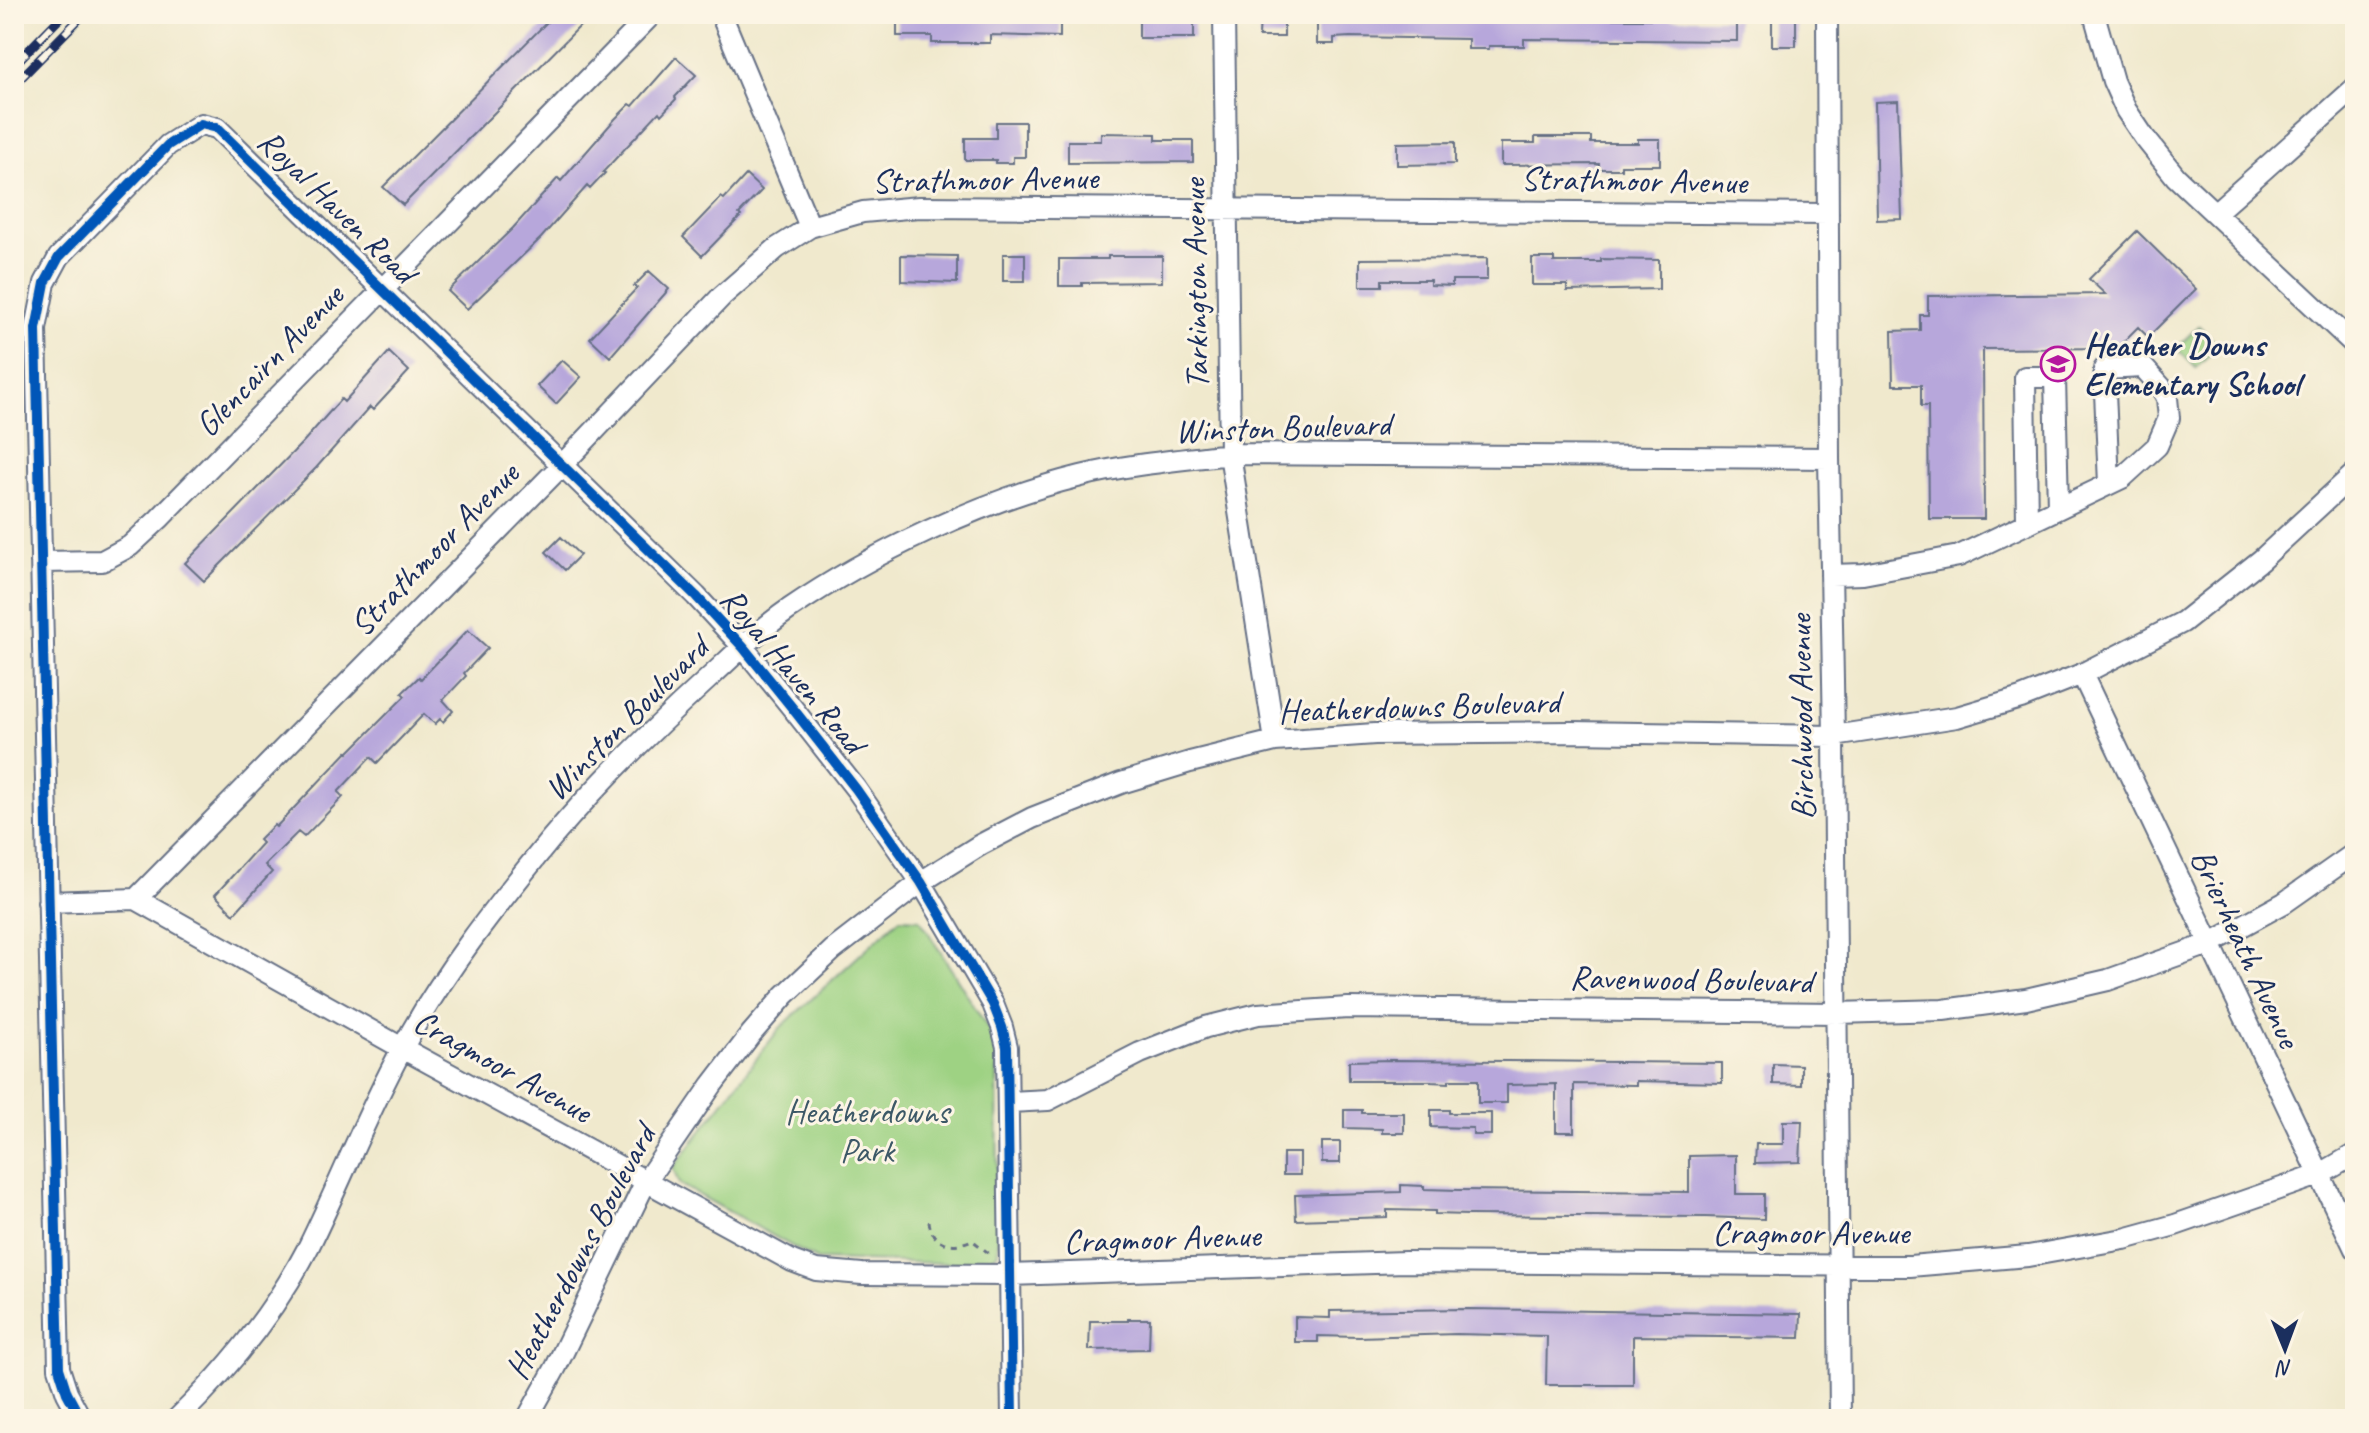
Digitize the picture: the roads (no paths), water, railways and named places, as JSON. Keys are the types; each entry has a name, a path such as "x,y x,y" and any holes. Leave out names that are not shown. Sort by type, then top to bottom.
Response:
{"street":[{"name":"Glencairn Avenue","path":"41,562 102,561 130,546 652,14"},
{"path":"721,14 810,227"},
{"name":"Tarkington Avenue","path":"1224,14 1230,454 1275,741"},
{"name":"Birchwood Avenue","path":"1827,14 1840,1419"},
{"path":"2094,14 2113,81 2126,110 2176,177 2355,345"},
{"path":"2216,212 2355,88"},
{"name":"Royal Haven Road","path":"41,562 36,329 45,283 59,257 168,145 201,124 217,128 696,596 743,647 856,789 921,882 993,1004 1007,1047 1012,1419"},
{"name":"Strathmoor Avenue","path":"136,899 562,465 722,296 777,248 810,227 863,212 919,207 1828,214"},
{"path":"1831,575 1863,574 1959,556 2122,478 2157,446 2169,418 2167,398 2143,367 2104,369 2109,484"},
{"path":"2027,523 2025,377 2055,377 2058,508"},
{"name":"Winston Boulevard","path":"177,1419 201,1396 265,1319 307,1249 402,1048 470,943 508,892 580,805 647,734 785,612 827,585 934,528 1016,497 1084,476 1230,454 1829,458"},
{"name":"Heatherdowns Boulevard","path":"527,1419 556,1367 646,1181 712,1085 785,995 833,950 921,882 980,845 1032,818 1106,788 1190,762 1275,741 1391,733 1834,736 1957,717 2021,698 2082,674 2183,622 2261,560 2355,473"},
{"path":"41,562 59,1368 67,1393 81,1419"},
{"name":"Brierheath Avenue","path":"2082,674 2355,1249"},
{"name":"Ravenwood Boulevard","path":"1010,1102 1048,1100 1140,1053 1206,1027 1258,1014 1348,1008 1837,1013 1943,1010 2026,999 2108,980 2209,944 2284,903 2355,853"},
{"path":"48,902 136,899"},
{"name":"Cragmoor Avenue","path":"136,899 792,1261 816,1270 862,1274 1009,1275 1405,1262 1947,1264 2074,1249 2124,1239 2175,1225 2319,1175 2355,1154"}],"railway":[{"path":"14,65 64,14"},
{"path":"14,85 84,14"}],"place":[{"name":"Heather Downs Elementary School","path":"2058,364"}],"park label":[{"name":"Heatherdowns Park","path":"867,1130"}]}
